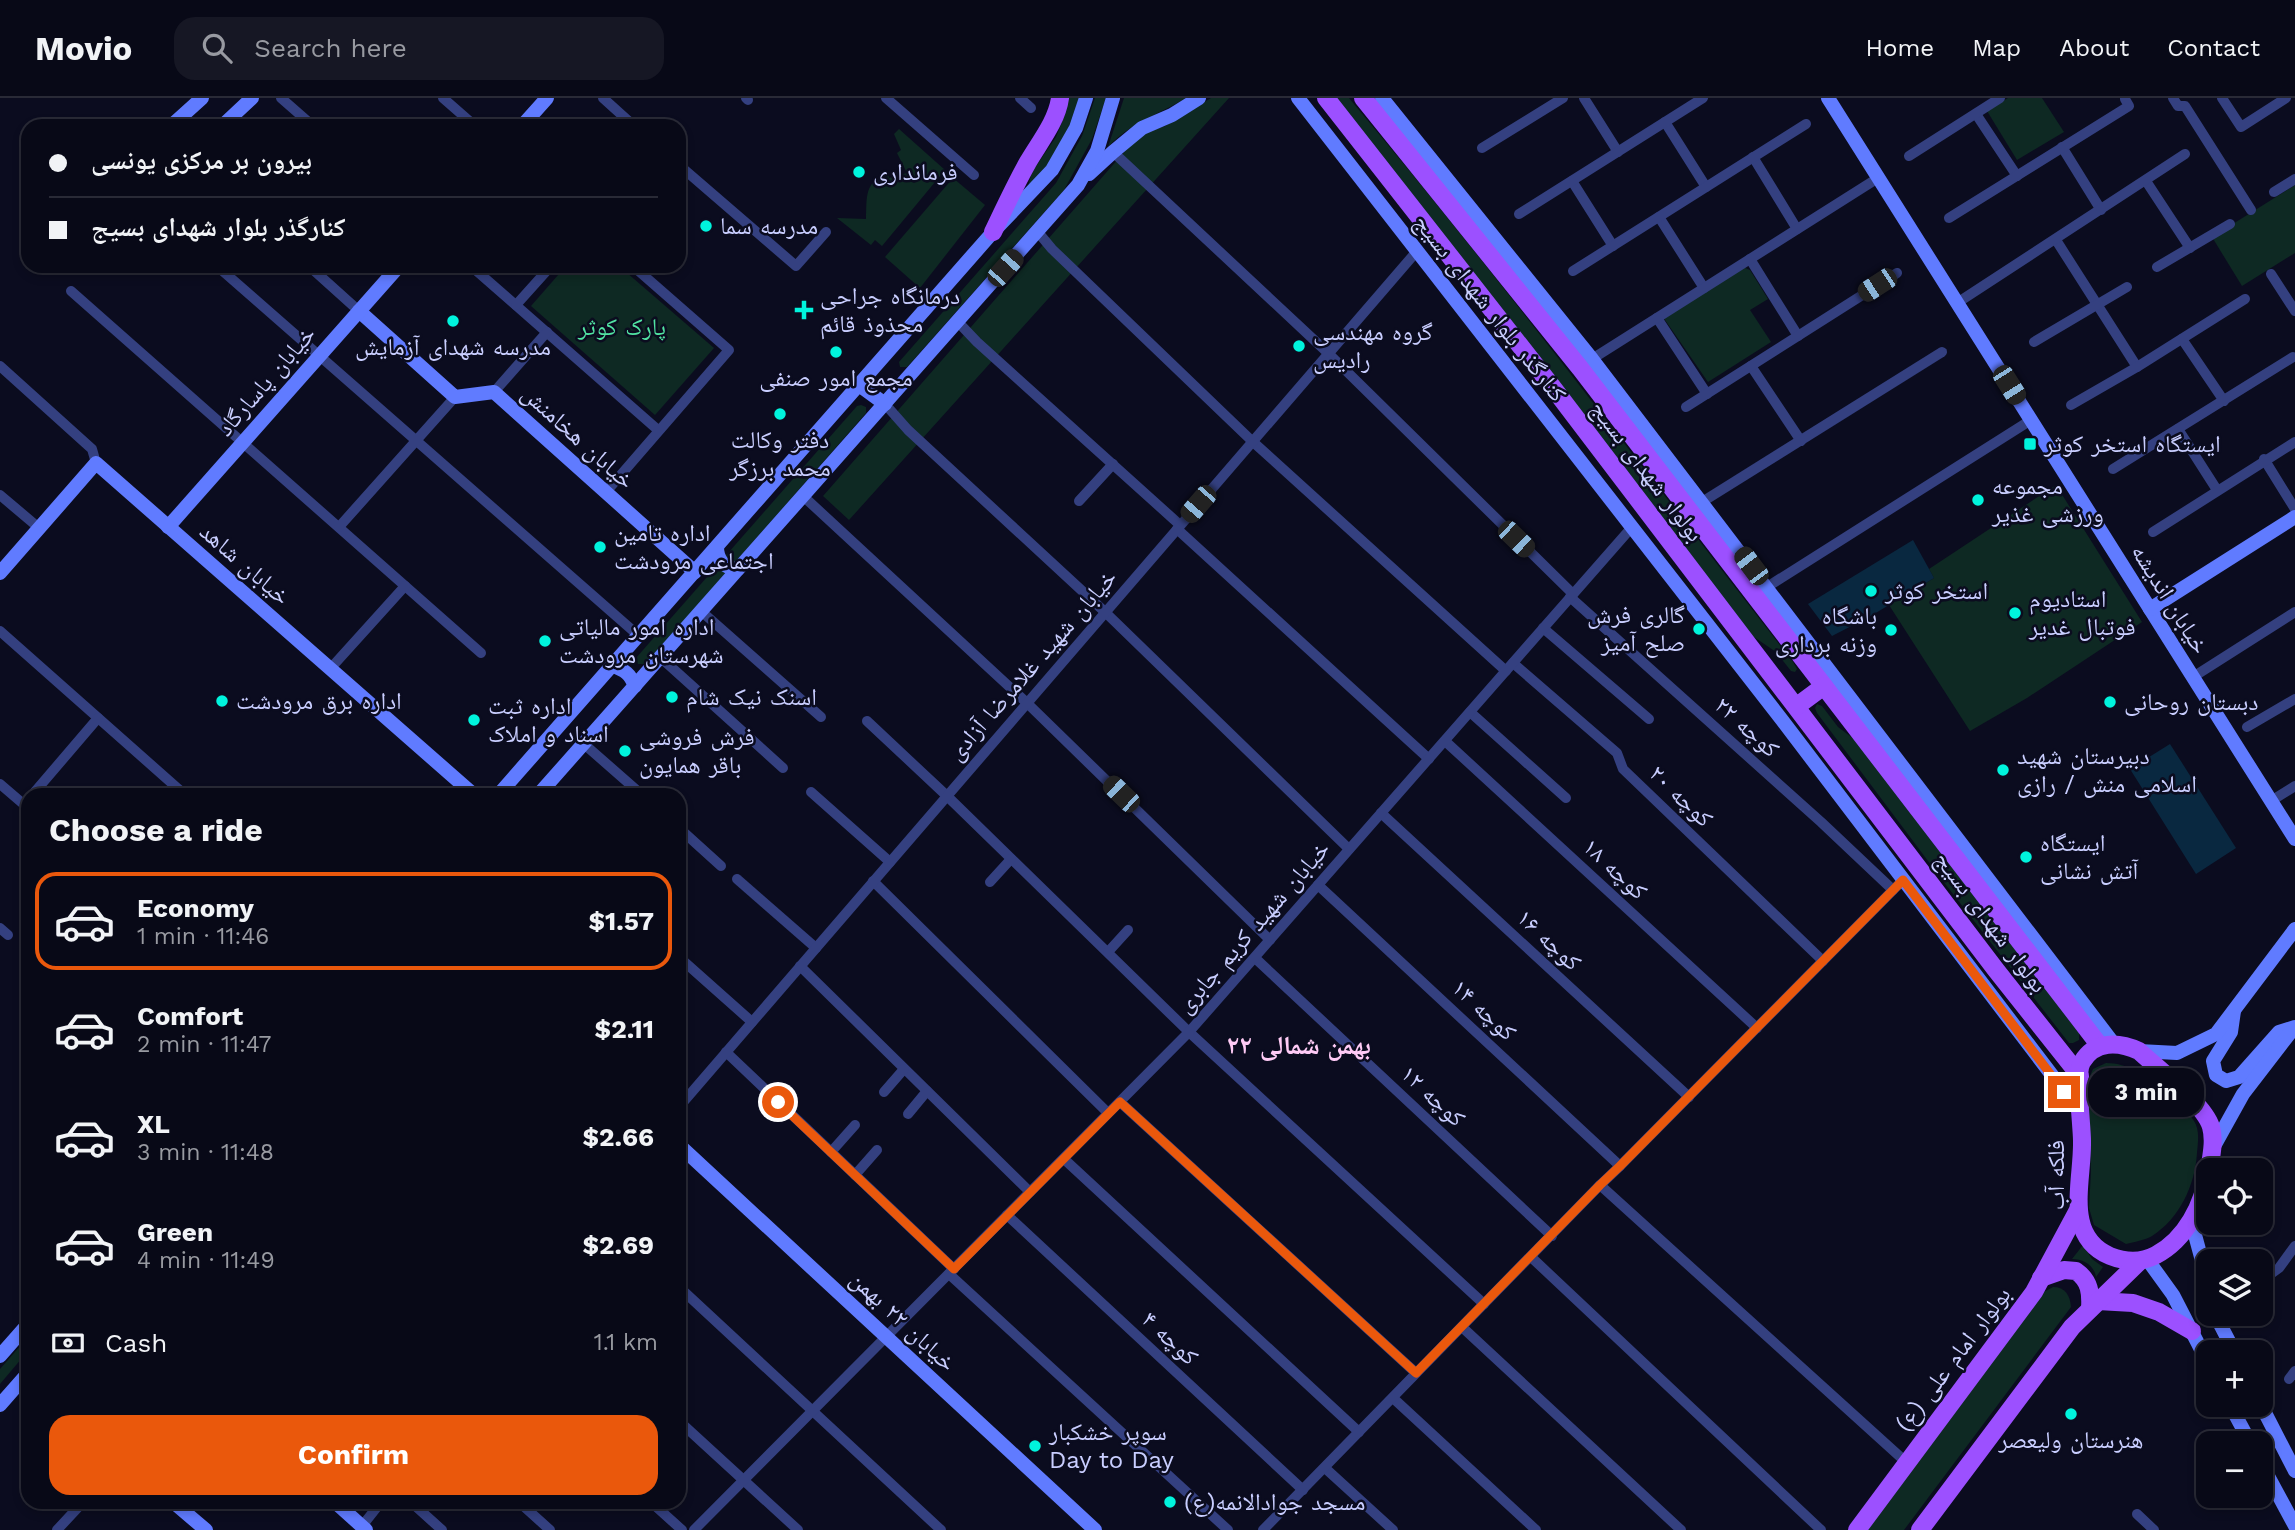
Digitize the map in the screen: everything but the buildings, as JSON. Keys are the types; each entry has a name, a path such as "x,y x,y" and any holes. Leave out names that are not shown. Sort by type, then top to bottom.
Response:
{"main road":[{"path":"993,232 1027,163 1047,131 1060,98"},
{"name":"بولوار شهدای بسیج","path":"1326,98 1591,437 1996,970 2080,1076"},
{"name":"بولوار شهدای بسیج","path":"1363,98 1608,404 2021,944 2107,1045"},
{"path":"1797,706 1824,686"},
{"path":"2080,1076 2081,1064 2089,1054 2107,1045 2126,1045 2139,1051 2206,1115 2212,1129 2211,1158"},
{"name":"فلکه آب","path":"2080,1076 2082,1166 2078,1210 2085,1237 2101,1252 2120,1260 2143,1260"},
{"name":"بولوار امام علی (ع)","path":"1857,1530 2034,1292 2078,1210"},
{"path":"1920,1530 2072,1327 2143,1260 2157,1255 2176,1240 2196,1211"},
{"path":"2041,1278 2064,1270 2076,1270 2088,1283 2094,1305"},
{"path":"2094,1305 2133,1303 2159,1312 2192,1331"}],"street":[{"path":"179,119 202,98"},
{"path":"230,119 252,98"},
{"path":"281,98 305,119"},
{"path":"443,98 467,119"},
{"path":"528,119 547,98"},
{"path":"603,98 627,119"},
{"path":"886,98 974,175"},
{"path":"1020,98 1031,108"},
{"path":"504,788 993,232 1052,170 1076,128 1086,98"},
{"path":"1078,185 1097,151 1113,98"},
{"path":"544,788 1078,185 1142,128 1172,115 1199,98"},
{"name":"کنارگذر بلوار شهدای بسیج","path":"1298,98 1846,804 1898,885 1955,948 2080,1112"},
{"name":"کنارگذر بلوار شهدای بسیج","path":"1382,98 1647,430 2013,911 2107,1045"},
{"path":"1482,148 1563,98"},
{"path":"1584,98 1618,152"},
{"path":"1519,214 1703,98"},
{"name":"خیابان اندیشه","path":"1828,98 2295,839"},
{"path":"2173,98 2178,106 2185,106 2251,210"},
{"path":"2222,98 2241,127 2286,98"},
{"path":"1909,156 1999,99"},
{"path":"1949,218 2129,106 2125,99"},
{"path":"1976,114 2017,176"},
{"path":"1665,122 1706,187"},
{"path":"1573,271 1806,124"},
{"path":"1415,138 1420,170"},
{"path":"2062,147 2101,210"},
{"path":"1113,152 1328,353"},
{"path":"1957,303 2185,154"},
{"path":"1753,157 1797,229"},
{"path":"686,173 796,266 825,232"},
{"path":"1592,359 1878,178"},
{"path":"2274,192 2295,179"},
{"path":"1572,181 1613,246"},
{"path":"2146,181 2190,248"},
{"path":"1659,217 1704,288"},
{"path":"2157,267 2230,224"},
{"path":"1037,232 1252,441"},
{"path":"2056,240 2137,367"},
{"name":"خیابان شهید غلامرضا آزادی","path":"686,1099 1417,251"},
{"path":"1750,259 1798,336"},
{"path":"225,273 639,636"},
{"path":"317,273 455,397 339,527"},
{"name":"خیابان پاسارگاد","path":"168,527 392,273"},
{"path":"479,273 658,430"},
{"path":"516,306 545,273"},
{"path":"606,492 729,350 641,273"},
{"path":"1686,407 1897,273"},
{"path":"2271,274 2295,311"},
{"path":"2034,342 2127,288"},
{"path":"71,291 481,653"},
{"path":"2071,405 2245,299"},
{"path":"1657,318 1707,394"},
{"path":"958,322 976,342 1113,464 1429,759"},
{"path":"494,392 547,332"},
{"path":"2182,339 2224,401"},
{"path":"1702,502 1942,352"},
{"name":"کوچه ۲۲","path":"1328,353 1572,596 1811,813 1898,885"},
{"path":"2113,469 2293,357"},
{"path":"0,366 92,449 96,463 0,573"},
{"path":"1751,366 1801,441"},
{"path":"859,385 885,404 905,426 1105,612 1349,849"},
{"name":"خیابان هخامنش","path":"455,397 494,392 695,572"},
{"path":"1608,404 1647,430"},
{"path":"1767,587 2031,420"},
{"path":"2178,429 2217,490"},
{"path":"1588,471 1591,437"},
{"name":"کوچه ۲۰","path":"1252,441 1510,667 1617,753 1623,769 1823,961"},
{"path":"2153,531 2295,442"},
{"path":"2264,459 2295,509"},
{"name":"خیابان شاهد","path":"96,463 466,788"},
{"path":"1079,501 1113,464"},
{"path":"0,495 39,528"},
{"path":"803,496 1027,703 1270,940"},
{"path":"2150,609 2295,517"},
{"name":"خیابان شهید کریم جابری","path":"694,1530 1189,1032 1632,527"},
{"path":"717,547 722,563 738,569"},
{"path":"330,669 405,586"},
{"path":"1683,592 1725,613"},
{"path":"701,611 821,717"},
{"path":"2193,677 2295,612"},
{"path":"1543,628 1649,719"},
{"path":"0,631 177,788"},
{"path":"660,657 783,768"},
{"path":"613,666 623,669 631,676 635,686"},
{"path":"2247,727 2295,699"},
{"path":"1470,712 1566,798"},
{"path":"38,788 98,718"},
{"path":"867,721 1189,1032 1484,1304"},
{"name":"کوچه ۱۸","path":"1445,741 1757,1028"},
{"path":"584,744 634,788"},
{"path":"1842,765 1846,804"},
{"path":"0,784 21,800"},
{"path":"2271,801 2295,786"},
{"path":"811,792 890,862"},
{"name":"کوچه ۱۶","path":"1381,813 1689,1097"},
{"path":"686,834 721,866"},
{"path":"990,882 1011,859"},
{"path":"737,880 816,948"},
{"path":"873,881 1108,1113"},
{"name":"کوچه ۱۴","path":"1318,885 1620,1166"},
{"path":"1263,1530 1898,885"},
{"path":"2013,911 2021,944"},
{"path":"2139,1051 2176,1053 2216,1034 2295,929"},
{"path":"1108,952 1128,930"},
{"path":"1955,948 1996,970"},
{"name":"کوچه ۱۲","path":"1255,958 1552,1236"},
{"path":"686,963 752,1022"},
{"path":"800,967 1030,1192"},
{"path":"2235,1009 2231,1032 2213,1061 2216,1075 2222,1080 2239,1077 2279,1032 2295,1026"},
{"path":"2212,1150 2244,1094 2295,1026"},
{"path":"726,1052 952,1271 1228,1530"},
{"path":"884,1092 904,1069"},
{"path":"908,1114 927,1091"},
{"path":"1120,1102 1416,1373"},
{"path":"831,1152 855,1125"},
{"path":"855,1175 877,1150"},
{"name":"خیابان ۲۲ بهمن","path":"686,1151 1096,1530"},
{"path":"1063,1158 1359,1432"},
{"path":"1600,1185 1907,1463"},
{"name":"کوچه ۴","path":"1007,1215 1303,1490"},
{"path":"2191,1220 2199,1249"},
{"path":"2273,1272 2295,1246"},
{"path":"1531,1257 1821,1530"},
{"path":"2143,1260 2173,1295 2197,1340"},
{"path":"686,1294 941,1530"},
{"path":"1462,1327 1681,1530"},
{"path":"0,1356 21,1332"},
{"path":"0,1405 21,1381"},
{"path":"1393,1398 1536,1530"},
{"path":"2267,1417 2295,1471"},
{"path":"686,1427 798,1530"},
{"path":"1325,1468 1393,1530"},
{"path":"2273,1485 2295,1526"},
{"path":"64,1528 78,1509"},
{"path":"181,1509 206,1530"},
{"path":"343,1509 364,1529 377,1509"},
{"path":"419,1509 442,1530"},
{"path":"527,1509 550,1530"},
{"path":"659,1509 682,1530"},
{"path":"2137,1514 2154,1530"}],"green space":[{"path":"1068,98 1085,98 1075,124 1024,200 1032,172 1056,137 1066,112"},
{"path":"1095,98 1106,98 1092,139 1064,190 907,367 900,367 899,362 1056,183 1082,136"},
{"path":"1124,98 1186,98 1135,125 1108,147"},
{"path":"1211,98 1229,98 849,520 823,496 1140,134 1165,126"},
{"path":"1331,98 1349,98 1463,237 1793,662 1797,669 1795,672 1791,671 1776,652 1751,635"},
{"path":"2008,98 2042,98 2064,132 2017,160 1987,111"},
{"path":"899,129 945,170 882,246 875,240 871,245 837,218 866,219 868,191 875,181 888,172 889,178 907,173 897,153 901,150 894,134"},
{"path":"953,178 985,205 920,288 885,257"},
{"path":"2295,185 2295,253 2242,286 2212,237"},
{"path":"1743,267 1750,270 1768,299 1750,310 1771,342 1708,382 1663,317"},
{"name":"پارک کوثر","path":"560,273 627,273 714,348 655,415 531,306"},
{"path":"857,406 866,407 866,413 646,664 638,664 636,658"},
{"name":"استادیوم فوتبال غدیر","path":"2056,485 2142,622 2027,698 1970,731 1889,605 1934,578 1929,569"},
{"path":"1817,704 1822,706 1838,727 1858,742 2079,1033 2079,1040 2069,1043 1817,713"},
{"path":"2106,1063 2114,1063 2134,1070 2178,1103 2196,1125 2196,1165 2184,1200 2162,1229 2143,1240 2126,1244 2094,1225 2089,1208 2091,1171 2087,1083 2093,1069"},
{"path":"2083,1245 2092,1259 2103,1267 2096,1277 2087,1264 2072,1259"},
{"path":"2053,1287 2061,1288 2066,1293 2071,1307 1904,1530 1866,1530 2042,1293"},
{"path":"21,1345 21,1359 0,1384 0,1369"}],"water":[{"name":"استخر کوثر","path":"1913,540 1934,578 1832,636 1808,604"},
{"path":"2170,744 2236,848 2196,874 2130,769"}],"place":[{"name":"فرمانداری","path":"859,172"},
{"name":"مدرسه سما","path":"706,226"},
{"name":"درمانگاه جراحی محذوذ قائم","path":"804,310"},
{"name":"مدرسه شهدای آزمایش","path":"453,321"},
{"name":"گروه مهندسی رادیس","path":"1299,346"},
{"name":"مجمع امور صنفی","path":"836,352"},
{"name":"دفتر وکالت محمد برزگر","path":"780,414"},
{"name":"ایستگاه استخر کوثر","path":"2030,444"},
{"name":"مجموعه ورزشی غذیر","path":"1978,500"},
{"name":"اداره تامین اجتماعی مرودشت","path":"600,547"},
{"name":"استخر کوثر","path":"1871,591"},
{"name":"استادیوم فوتبال غدیر","path":"2015,613"},
{"name":"گالری فرش صلح آمیز","path":"1699,629"},
{"name":"باشگاه وزنه برداری","path":"1891,630"},
{"name":"اداره امور مالیاتی شهرستان مرودشت","path":"545,641"},
{"name":"اسنک نیک شام","path":"672,697"},
{"name":"اداره برق مرودشت","path":"222,701"},
{"name":"دبستان روحانی","path":"2110,702"},
{"name":"اداره ثبت اسناد و املاک","path":"474,720"},
{"name":"فرش فروشی باقر همایون","path":"625,751"},
{"name":"دبیرستان شهید اسلامی منش / رازی","path":"2003,770"},
{"name":"ایستگاه آتش نشانی","path":"2026,857"},
{"name":"هنرستان ولیعصر","path":"2071,1414"},
{"name":"سوپر خشکبار Day to Day","path":"1035,1446"},
{"name":"مسجد جوادالانمه(ع)","path":"1170,1502"}],"district":[{"name":"۲۲ بهمن شمالی","path":"1299,1045"}],"route":[{"path":"778,1102 954,1269 1120,1102 1416,1373 1903,880 2064,1092"}]}
